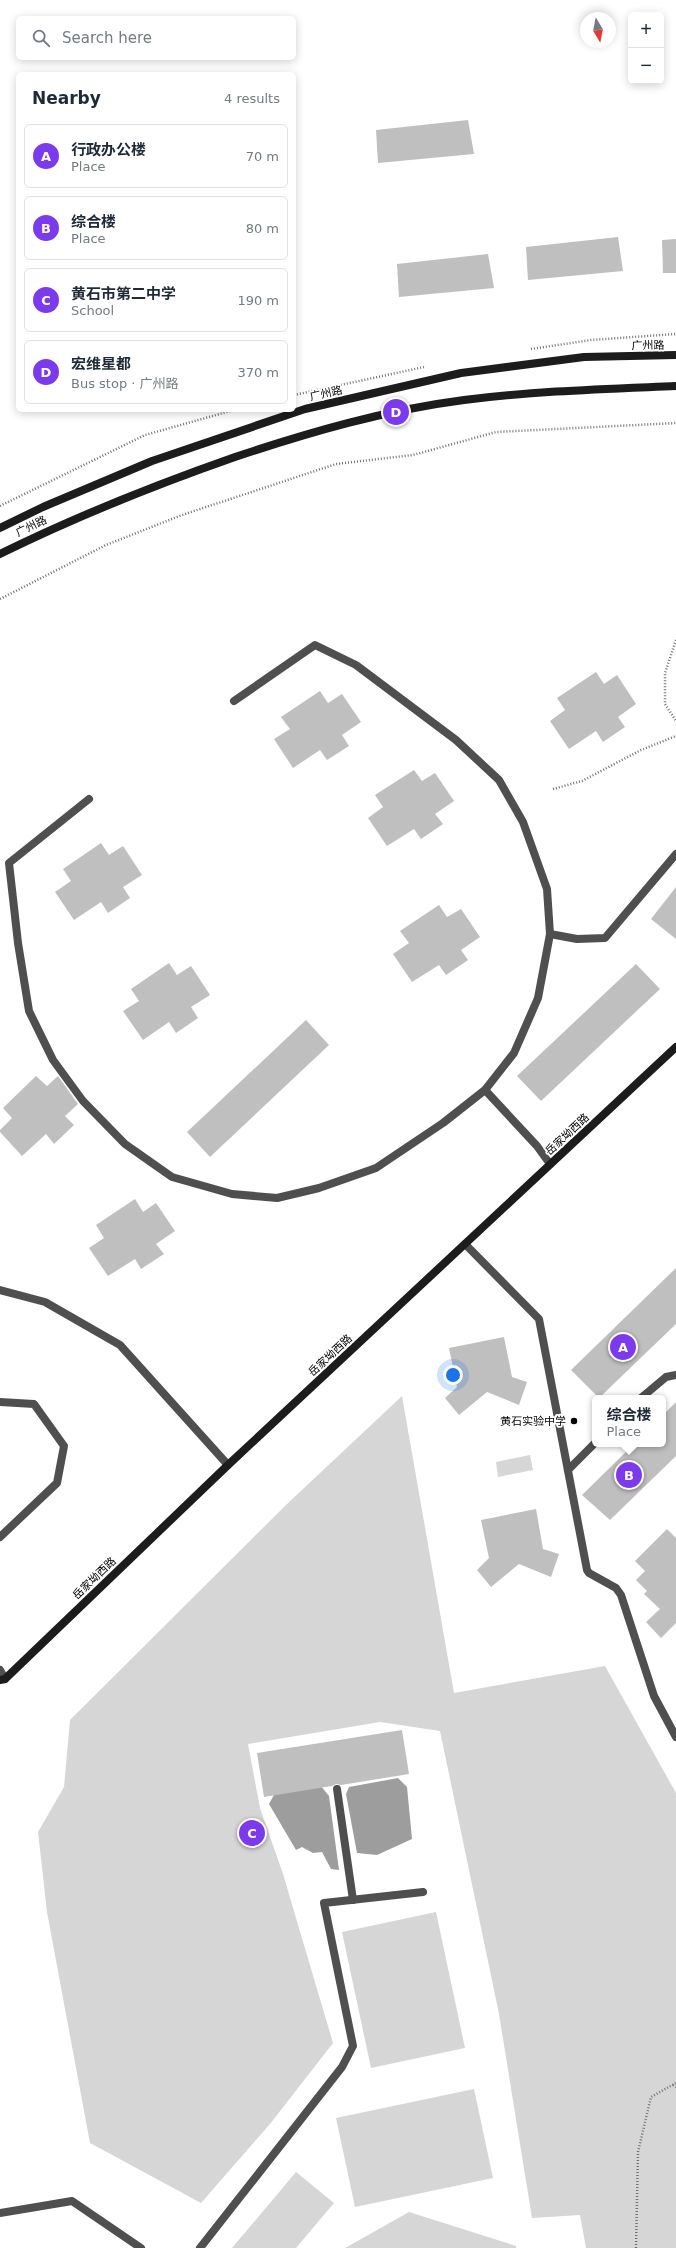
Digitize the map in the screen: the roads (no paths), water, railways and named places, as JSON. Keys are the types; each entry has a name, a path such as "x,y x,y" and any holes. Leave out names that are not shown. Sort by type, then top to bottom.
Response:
{"main road":[{"name":"广州路","path":"0,528 44,507 152,461 305,409 461,373 584,357 676,355"},
{"name":"广州路","path":"0,554 53,528 160,482 311,432 396,412 465,400 584,390 676,386"},
{"name":"岳家坳西路","path":"2,1680 228,1465 676,1047"}],"street":[{"path":"90,799 9,863 10,878 18,943 30,1011 53,1060 83,1100 125,1144 172,1177 232,1194 277,1198 319,1188 376,1168 443,1123 485,1090 514,1053 538,998 550,934 547,889 523,822 499,780 456,740 356,665 315,645 234,701"},
{"path":"550,934 578,939 605,938 676,854"},
{"path":"485,1090 537,1146 550,1164"},
{"path":"465,1244 539,1319 587,1570 590,1574 616,1588 621,1595 654,1696 676,1737"},
{"path":"0,1290 45,1302 120,1345 228,1465"},
{"path":"645,1395 666,1378 676,1375"},
{"path":"0,1402 34,1404 64,1446 57,1483 0,1537"},
{"path":"568,1470 592,1446"},
{"path":"0,1670 2,1680"},
{"path":"337,1789 353,1900"},
{"path":"200,2248 342,2067 353,2046 324,1903 423,1892"},
{"path":"0,2213 72,2201 141,2248"}],"place":[{"name":"宏维星都","path":"396,412"},
{"name":"行政办公楼","path":"623,1347"},
{"name":"黄石实验中学","path":"574,1421"},
{"name":"综合楼","path":"629,1475"},
{"name":"黄石市第二中学","path":"252,1833"}]}
